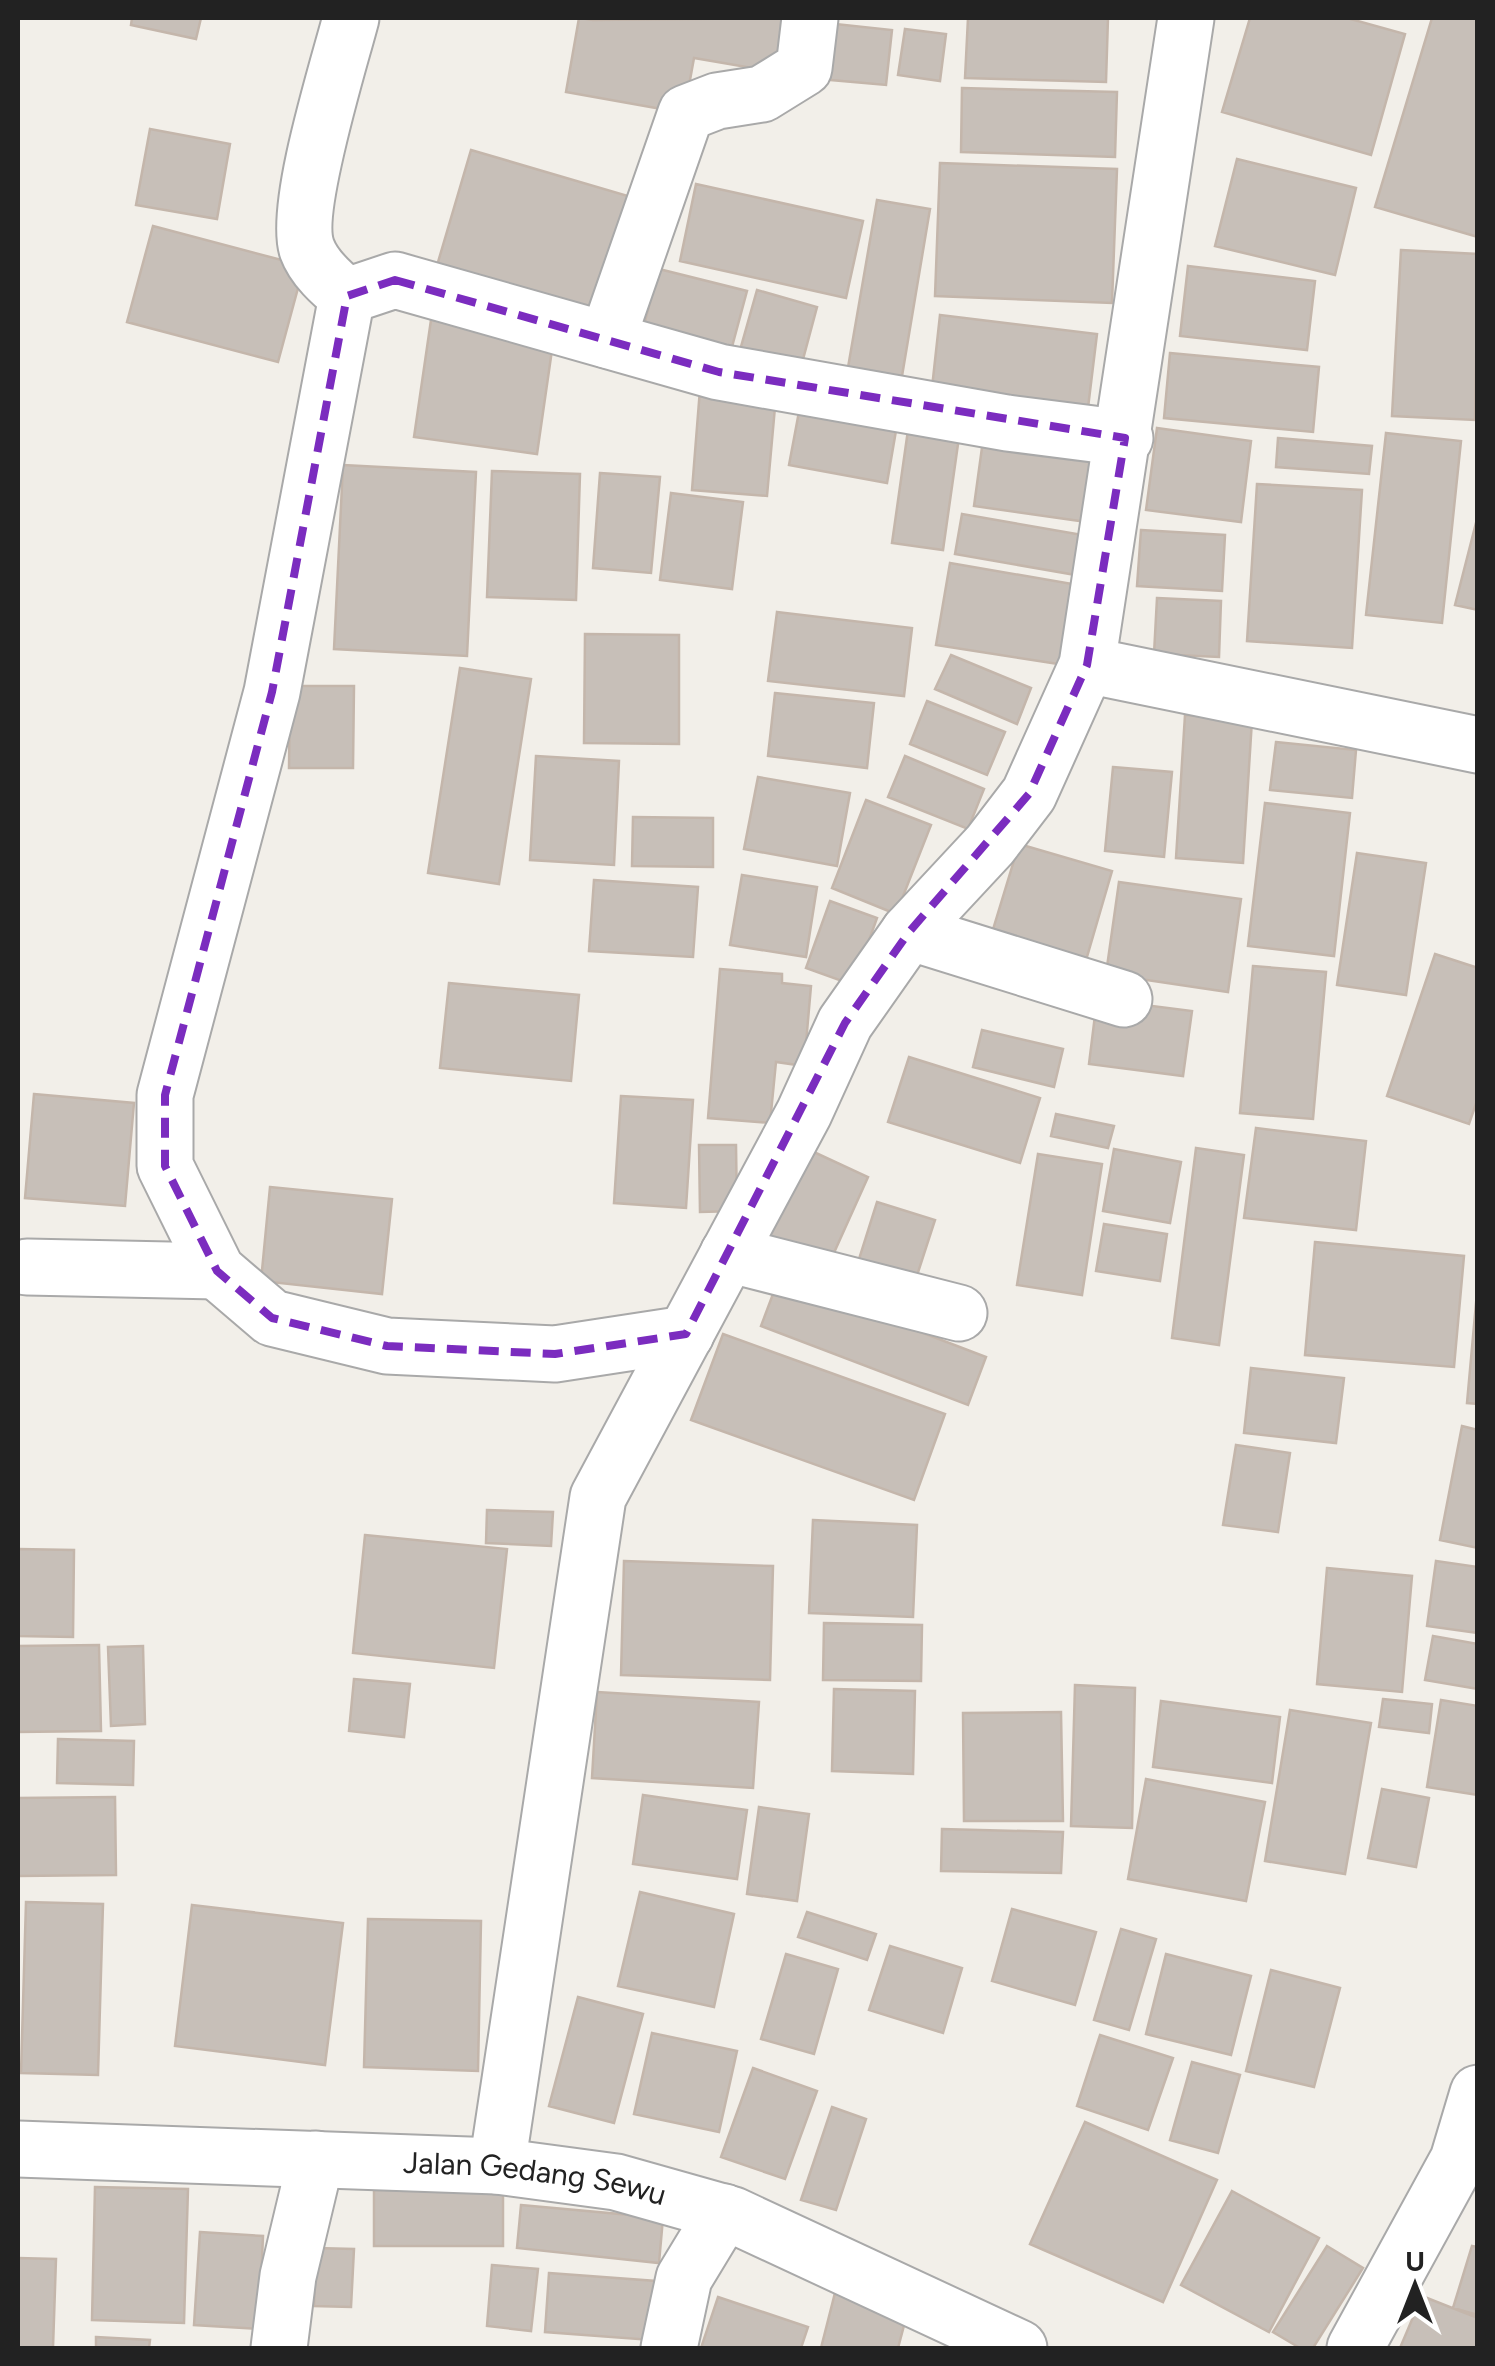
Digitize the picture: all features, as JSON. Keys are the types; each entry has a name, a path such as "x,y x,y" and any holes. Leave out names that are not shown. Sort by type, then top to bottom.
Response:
{"street":[{"path":"347,296 326,279 307,248 305,225 317,152 350,18"},
{"path":"607,340 686,114 716,101 762,94 804,68 810,18"},
{"path":"497,2166 598,1497 845,1023 908,932 990,845 1029,794 1087,665 1125,438 1186,18"},
{"path":"347,296 395,280 719,372 1007,423 1125,438"},
{"path":"347,296 272,692 165,1095 165,1166 216,1271 272,1318 387,1346 555,1354 686,1334"},
{"path":"1087,665 1478,745"},
{"path":"908,932 1124,999"},
{"path":"728,1254 959,1312"},
{"path":"27,1267 216,1271"},
{"path":"1354,2348 1458,2160 1478,2093"},
{"name":"Jalan Gedang Sewu","path":"18,2149 497,2166 616,2182 724,2212 1019,2348"},
{"path":"279,2348 288,2276 316,2159"},
{"path":"669,2348 684,2278 724,2212"}],"highlighted area":[{"path":"395,280 719,372 1125,438 1087,665 1029,794 909,932 845,1023 686,1334 555,1354 387,1346 272,1318 217,1271 165,1166 165,1095 272,692 347,296"}],"building":[{"path":"132,18 201,18 196,39 131,25"},
{"path":"579,18 784,18 775,72 694,58 684,113 566,92"},
{"path":"968,18 1108,18 1106,82 965,78"},
{"path":"1250,18 1347,18 1405,34 1371,155 1222,112"},
{"path":"1432,18 1478,18 1478,237 1375,207"},
{"path":"826,23 892,30 886,85 820,79"},
{"path":"905,29 946,34 940,81 898,75"},
{"path":"962,88 1117,92 1115,157 961,152"},
{"path":"150,129 230,144 217,219 136,205"},
{"path":"471,150 628,196 593,314 436,269"},
{"path":"1237,159 1356,188 1335,275 1215,246"},
{"path":"940,163 1117,169 1112,303 935,296"},
{"path":"696,184 863,221 846,298 680,261"},
{"path":"877,200 930,209 900,388 846,379"},
{"path":"153,226 304,266 278,362 127,322"},
{"path":"1401,250 1478,254 1475,420 1392,416"},
{"path":"1188,266 1315,281 1307,350 1180,336"},
{"path":"659,269 747,291 729,358 641,336"},
{"path":"757,290 817,307 798,378 737,361"},
{"path":"940,315 1097,334 1087,416 931,397"},
{"path":"431,320 554,336 537,454 414,437"},
{"path":"1170,353 1319,367 1313,432 1164,418"},
{"path":"700,389 776,396 767,496 692,490"},
{"path":"801,401 898,419 887,483 789,465"},
{"path":"909,423 960,430 943,550 892,543"},
{"path":"1157,428 1251,441 1241,522 1146,510"},
{"path":"984,433 1104,451 1094,523 974,506"},
{"path":"1386,433 1461,441 1442,623 1366,615"},
{"path":"1278,438 1372,446 1369,474 1276,467"},
{"path":"343,465 476,472 467,656 334,649"},
{"path":"492,471 580,474 576,600 487,597"},
{"path":"600,473 660,477 651,573 593,568"},
{"path":"1257,484 1362,490 1352,648 1247,641"},
{"path":"671,493 743,502 732,589 660,580"},
{"path":"962,514 1094,537 1087,577 955,554"},
{"path":"1478,515 1478,610 1455,605"},
{"path":"1141,530 1225,535 1222,591 1137,586"},
{"path":"950,563 1078,585 1065,665 936,645"},
{"path":"1157,598 1221,601 1219,657 1154,654"},
{"path":"777,612 912,628 904,696 768,681"},
{"path":"585,634 679,635 679,744 584,743"},
{"path":"951,655 1031,688 1017,724 935,689"},
{"path":"460,668 531,679 499,884 428,873"},
{"path":"290,686 354,686 353,768 289,768"},
{"path":"775,693 874,703 867,768 768,756"},
{"path":"927,701 1005,732 987,775 910,744"},
{"path":"1185,715 1252,720 1243,863 1176,858"},
{"path":"1276,742 1356,750 1352,798 1270,790"},
{"path":"536,756 619,761 614,865 530,860"},
{"path":"905,756 984,789 968,829 888,797"},
{"path":"1113,767 1172,772 1164,857 1105,851"},
{"path":"758,777 850,793 837,866 744,849"},
{"path":"866,800 931,825 896,914 832,888"},
{"path":"1265,803 1350,813 1334,956 1248,946"},
{"path":"633,817 713,818 713,867 632,866"},
{"path":"1019,844 1112,871 1082,974 988,946"},
{"path":"1357,853 1426,863 1406,995 1337,985"},
{"path":"742,875 817,887 806,957 730,945"},
{"path":"594,880 698,887 693,957 589,951"},
{"path":"1119,882 1241,899 1228,992 1106,974"},
{"path":"830,901 877,918 853,985 806,968"},
{"path":"1435,954 1478,968 1478,1098 1469,1124 1387,1096"},
{"path":"1253,966 1326,972 1313,1119 1240,1113"},
{"path":"720,969 782,974 782,983 811,986 804,1066 776,1062 770,1123 708,1118"},
{"path":"449,983 579,995 571,1081 440,1068"},
{"path":"1097,999 1192,1011 1183,1076 1089,1064"},
{"path":"982,1030 1063,1049 1054,1087 973,1067"},
{"path":"909,1057 1040,1098 1020,1163 888,1122"},
{"path":"34,1094 134,1103 125,1206 25,1198"},
{"path":"621,1096 693,1100 686,1208 614,1203"},
{"path":"1056,1114 1114,1126 1108,1148 1051,1136"},
{"path":"1256,1128 1366,1141 1356,1230 1244,1218"},
{"path":"699,1145 736,1145 737,1211 700,1212"},
{"path":"803,1147 868,1177 824,1275 758,1244"},
{"path":"1196,1148 1244,1155 1219,1345 1172,1338"},
{"path":"1114,1149 1181,1162 1170,1223 1103,1211"},
{"path":"1038,1154 1102,1164 1082,1295 1017,1285"},
{"path":"270,1187 392,1199 382,1294 261,1281"},
{"path":"877,1202 935,1220 911,1294 854,1275"},
{"path":"1104,1224 1167,1234 1160,1281 1096,1271"},
{"path":"1315,1242 1464,1256 1454,1367 1305,1355"},
{"path":"779,1278 986,1357 968,1405 761,1326"},
{"path":"1478,1281 1478,1404 1467,1403"},
{"path":"723,1334 945,1414 914,1500 691,1420"},
{"path":"1251,1368 1344,1378 1336,1443 1244,1433"},
{"path":"1462,1426 1478,1430 1478,1548 1440,1540"},
{"path":"1236,1445 1290,1453 1278,1532 1223,1525"},
{"path":"487,1510 553,1512 551,1546 486,1543"},
{"path":"813,1520 917,1525 913,1617 809,1613"},
{"path":"365,1535 507,1549 494,1668 353,1653"},
{"path":"18,1549 74,1550 73,1637 18,1636"},
{"path":"624,1561 773,1566 770,1680 621,1675"},
{"path":"1436,1561 1478,1567 1478,1633 1427,1626"},
{"path":"1327,1568 1412,1576 1402,1692 1317,1684"},
{"path":"824,1623 922,1625 921,1681 823,1680"},
{"path":"1433,1636 1478,1644 1478,1689 1425,1680"},
{"path":"99,1645 101,1731 18,1732 18,1646"},
{"path":"143,1646 145,1724 111,1726 108,1647"},
{"path":"354,1679 410,1684 404,1737 349,1731"},
{"path":"1075,1685 1135,1688 1132,1828 1071,1826"},
{"path":"834,1689 915,1691 913,1774 832,1771"},
{"path":"597,1692 759,1702 753,1788 592,1778"},
{"path":"1383,1699 1432,1704 1429,1733 1379,1727"},
{"path":"1441,1700 1478,1706 1478,1795 1427,1787"},
{"path":"1161,1701 1280,1717 1272,1783 1153,1767"},
{"path":"1290,1710 1371,1723 1345,1874 1265,1861"},
{"path":"1061,1712 1063,1821 964,1821 963,1713"},
{"path":"58,1739 134,1741 133,1785 57,1783"},
{"path":"1146,1779 1265,1802 1246,1901 1128,1879"},
{"path":"1382,1789 1429,1798 1416,1867 1368,1858"},
{"path":"643,1795 747,1810 737,1879 633,1864"},
{"path":"115,1797 116,1875 18,1876 18,1798"},
{"path":"759,1807 809,1814 797,1901 747,1894"},
{"path":"942,1829 1063,1832 1061,1873 941,1871"},
{"path":"640,1892 734,1914 714,2007 618,1986"},
{"path":"26,1902 103,1904 98,2075 21,2073"},
{"path":"192,1905 343,1923 325,2065 175,2046"},
{"path":"1012,1909 1096,1932 1075,2005 992,1981"},
{"path":"807,1912 876,1934 867,1960 798,1937"},
{"path":"368,1919 481,1921 478,2071 364,2067"},
{"path":"1121,1929 1156,1939 1129,2030 1094,2020"},
{"path":"890,1946 962,1968 943,2033 869,2010"},
{"path":"786,1954 838,1969 814,2054 761,2039"},
{"path":"1166,1954 1251,1976 1231,2055 1146,2034"},
{"path":"1271,1970 1340,1988 1314,2087 1246,2071"},
{"path":"578,1997 643,2014 614,2123 549,2106"},
{"path":"652,2033 737,2051 719,2132 634,2114"},
{"path":"1100,2035 1173,2058 1148,2130 1077,2106"},
{"path":"1192,2062 1240,2075 1218,2153 1170,2140"},
{"path":"753,2068 817,2091 785,2179 721,2157"},
{"path":"832,2107 866,2119 836,2210 801,2200"},
{"path":"1085,2122 1217,2180 1163,2302 1030,2244"},
{"path":"95,2187 188,2189 184,2323 92,2320"},
{"path":"374,2190 503,2190 503,2246 374,2246"},
{"path":"1232,2191 1319,2238 1269,2332 1181,2285"},
{"path":"521,2205 663,2218 659,2263 517,2248"},
{"path":"200,2232 263,2236 259,2329 194,2325"},
{"path":"1327,2246 1363,2268 1313,2348 1300,2348 1273,2332"},
{"path":"1472,2246 1478,2247 1478,2315 1453,2308"},
{"path":"316,2248 354,2249 351,2307 314,2306"},
{"path":"18,2258 56,2259 53,2348 18,2348"},
{"path":"492,2265 538,2269 531,2331 487,2326"},
{"path":"549,2273 656,2281 651,2340 545,2332"},
{"path":"837,2285 910,2303 898,2348 821,2348"},
{"path":"1422,2296 1478,2318 1478,2348 1400,2348"},
{"path":"718,2297 808,2327 801,2348 701,2348"},
{"path":"96,2337 150,2340 149,2348 96,2348"}]}
